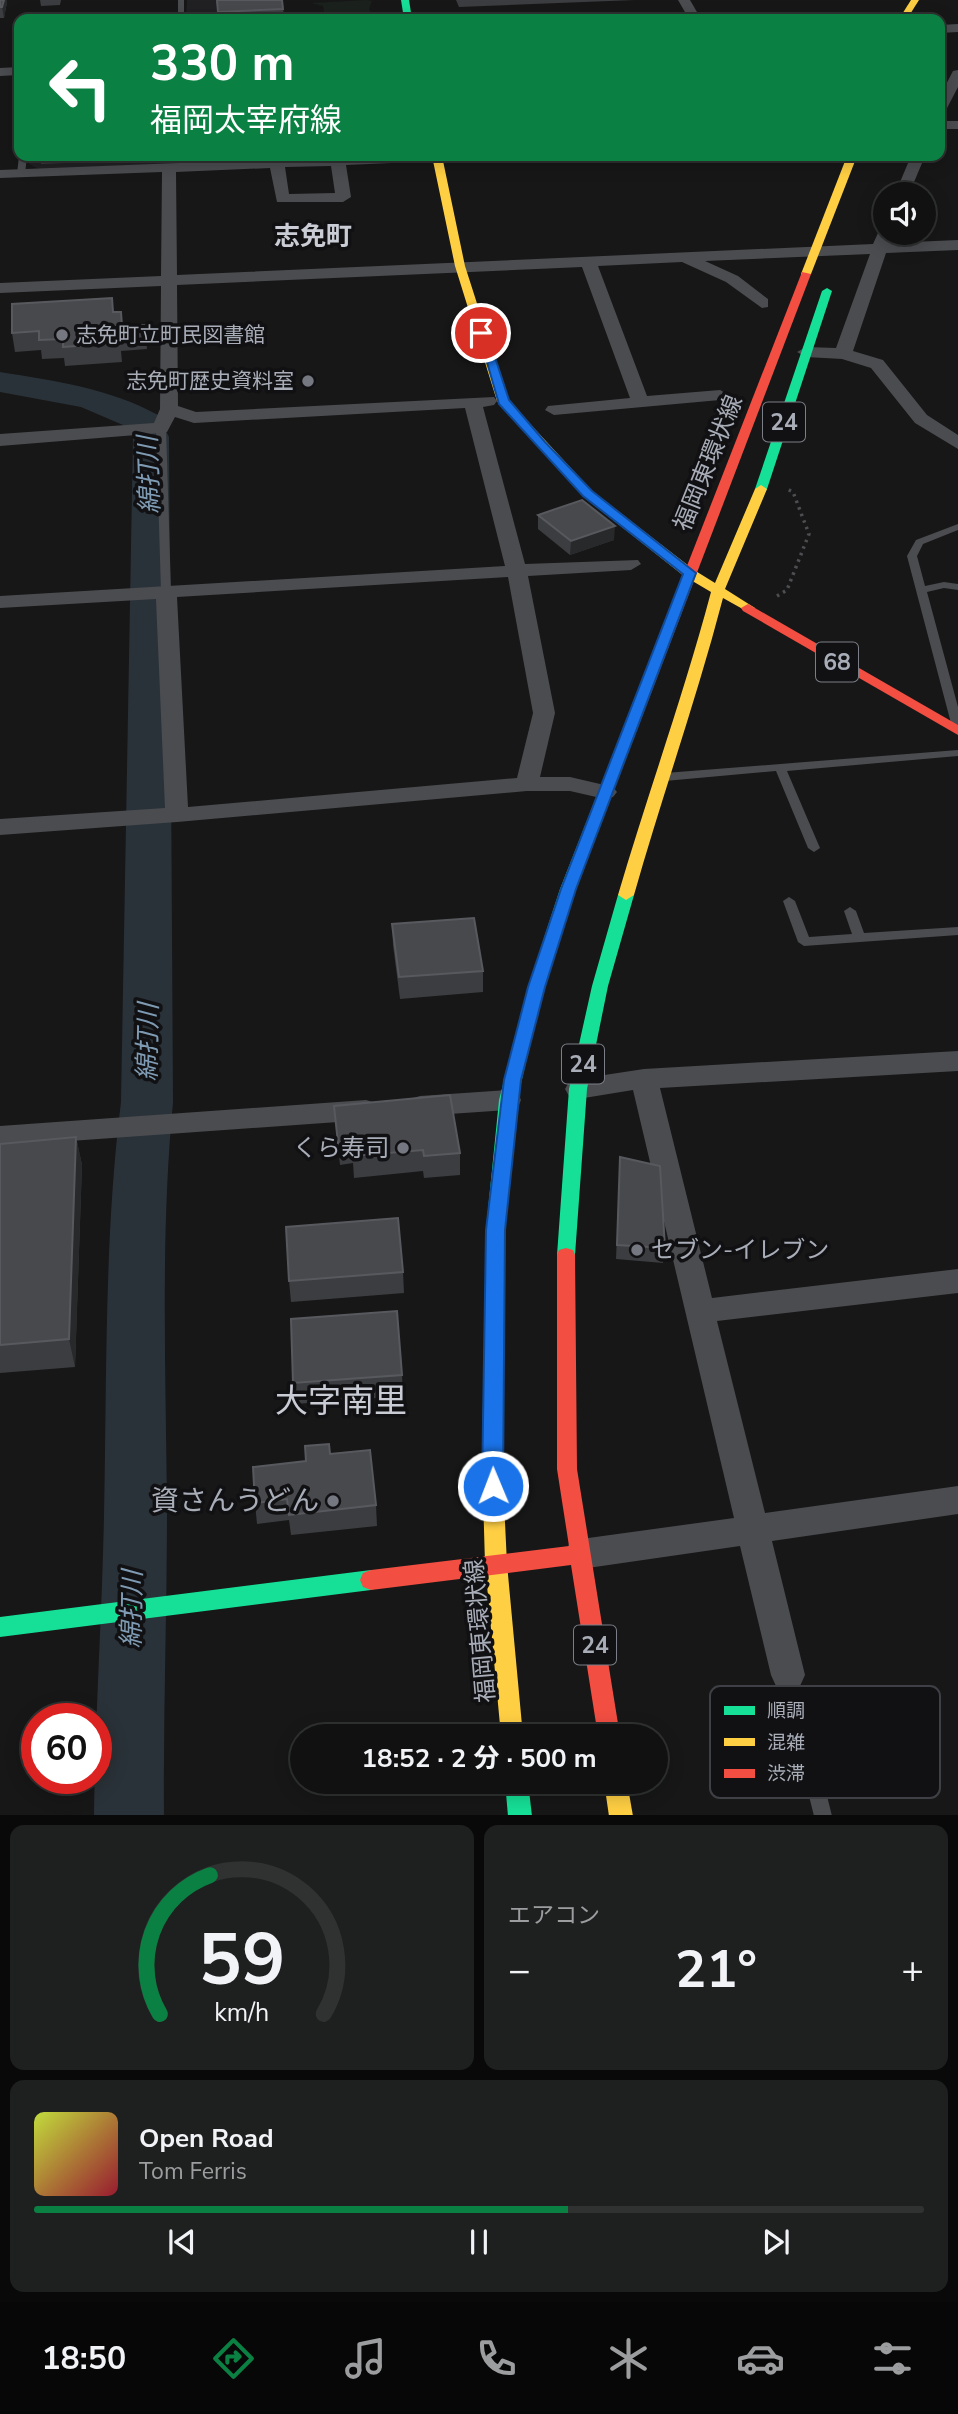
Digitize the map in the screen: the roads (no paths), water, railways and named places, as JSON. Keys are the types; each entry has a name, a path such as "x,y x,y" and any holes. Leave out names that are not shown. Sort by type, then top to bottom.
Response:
{"main road":[{"name":"68","path":"438,161 460,265 503,401 588,494 690,573 718,591 958,729"},
{"name":"福岡東環状線","path":"511,1724 496,1564 492,1460 495,1230 508,1100 536,987 605,792 850,161"},
{"name":"24","path":"607,1724 567,1469 565,1270 578,1089 600,986 660,778 695,678 718,591 767,477 839,257"},
{"path":"0,1627 581,1553"},
{"path":"518,1794 520,1815"},
{"path":"618,1794 621,1815"}],"street":[{"path":"945,99 958,74"},
{"path":"0,174 169,170 358,161"},
{"path":"907,182 916,161"},
{"path":"277,165 282,199 342,197 338,162"},
{"path":"0,440 161,428 169,409 169,170"},
{"path":"843,354 880,245"},
{"path":"0,288 460,265 816,251 839,257 878,249 958,245"},
{"path":"679,257 732,279 762,303"},
{"path":"588,260 640,402"},
{"path":"806,352 843,354 877,364 921,419 958,443"},
{"path":"554,410 720,395"},
{"path":"169,409 194,418 503,401"},
{"path":"472,402 516,569 544,713 527,785"},
{"path":"0,602 631,564"},
{"path":"166,591 177,815"},
{"path":"0,827 527,785 570,784 605,792"},
{"path":"578,1089 644,1079 958,1060"},
{"path":"644,1079 788,1675"},
{"path":"0,1136 508,1100"},
{"path":"700,1311 958,1282"},
{"path":"581,1553 958,1500"}],"lane":[{"path":"20,174 22,161"},
{"path":"161,428 166,591"},
{"path":"958,527 919,542 912,556 958,729"},
{"path":"922,590 944,585 958,587"},
{"path":"660,778 958,753"},
{"path":"780,767 814,849"},
{"path":"789,901 804,942 958,932"},
{"path":"850,911 860,939"},
{"path":"788,1675 791,1686"},
{"path":"819,1798 823,1815"}],"waterway":[{"name":"綿打川","path":"0,382 75,395 111,406 146,422 151,437 151,831 147,1102 137,1194 135,1585 129,1703 129,1815"}],"place":[{"name":"志免町立町民図書館","path":"62,335"},
{"name":"志免町歴史資料室","path":"308,381"},
{"name":"くら寿司","path":"403,1148"},
{"name":"セブン-イレブン","path":"637,1250"},
{"name":"資さんうどん","path":"333,1501"}],"district":[{"name":"志免町","path":"313,236"},
{"name":"大字南里","path":"341,1401"}]}
